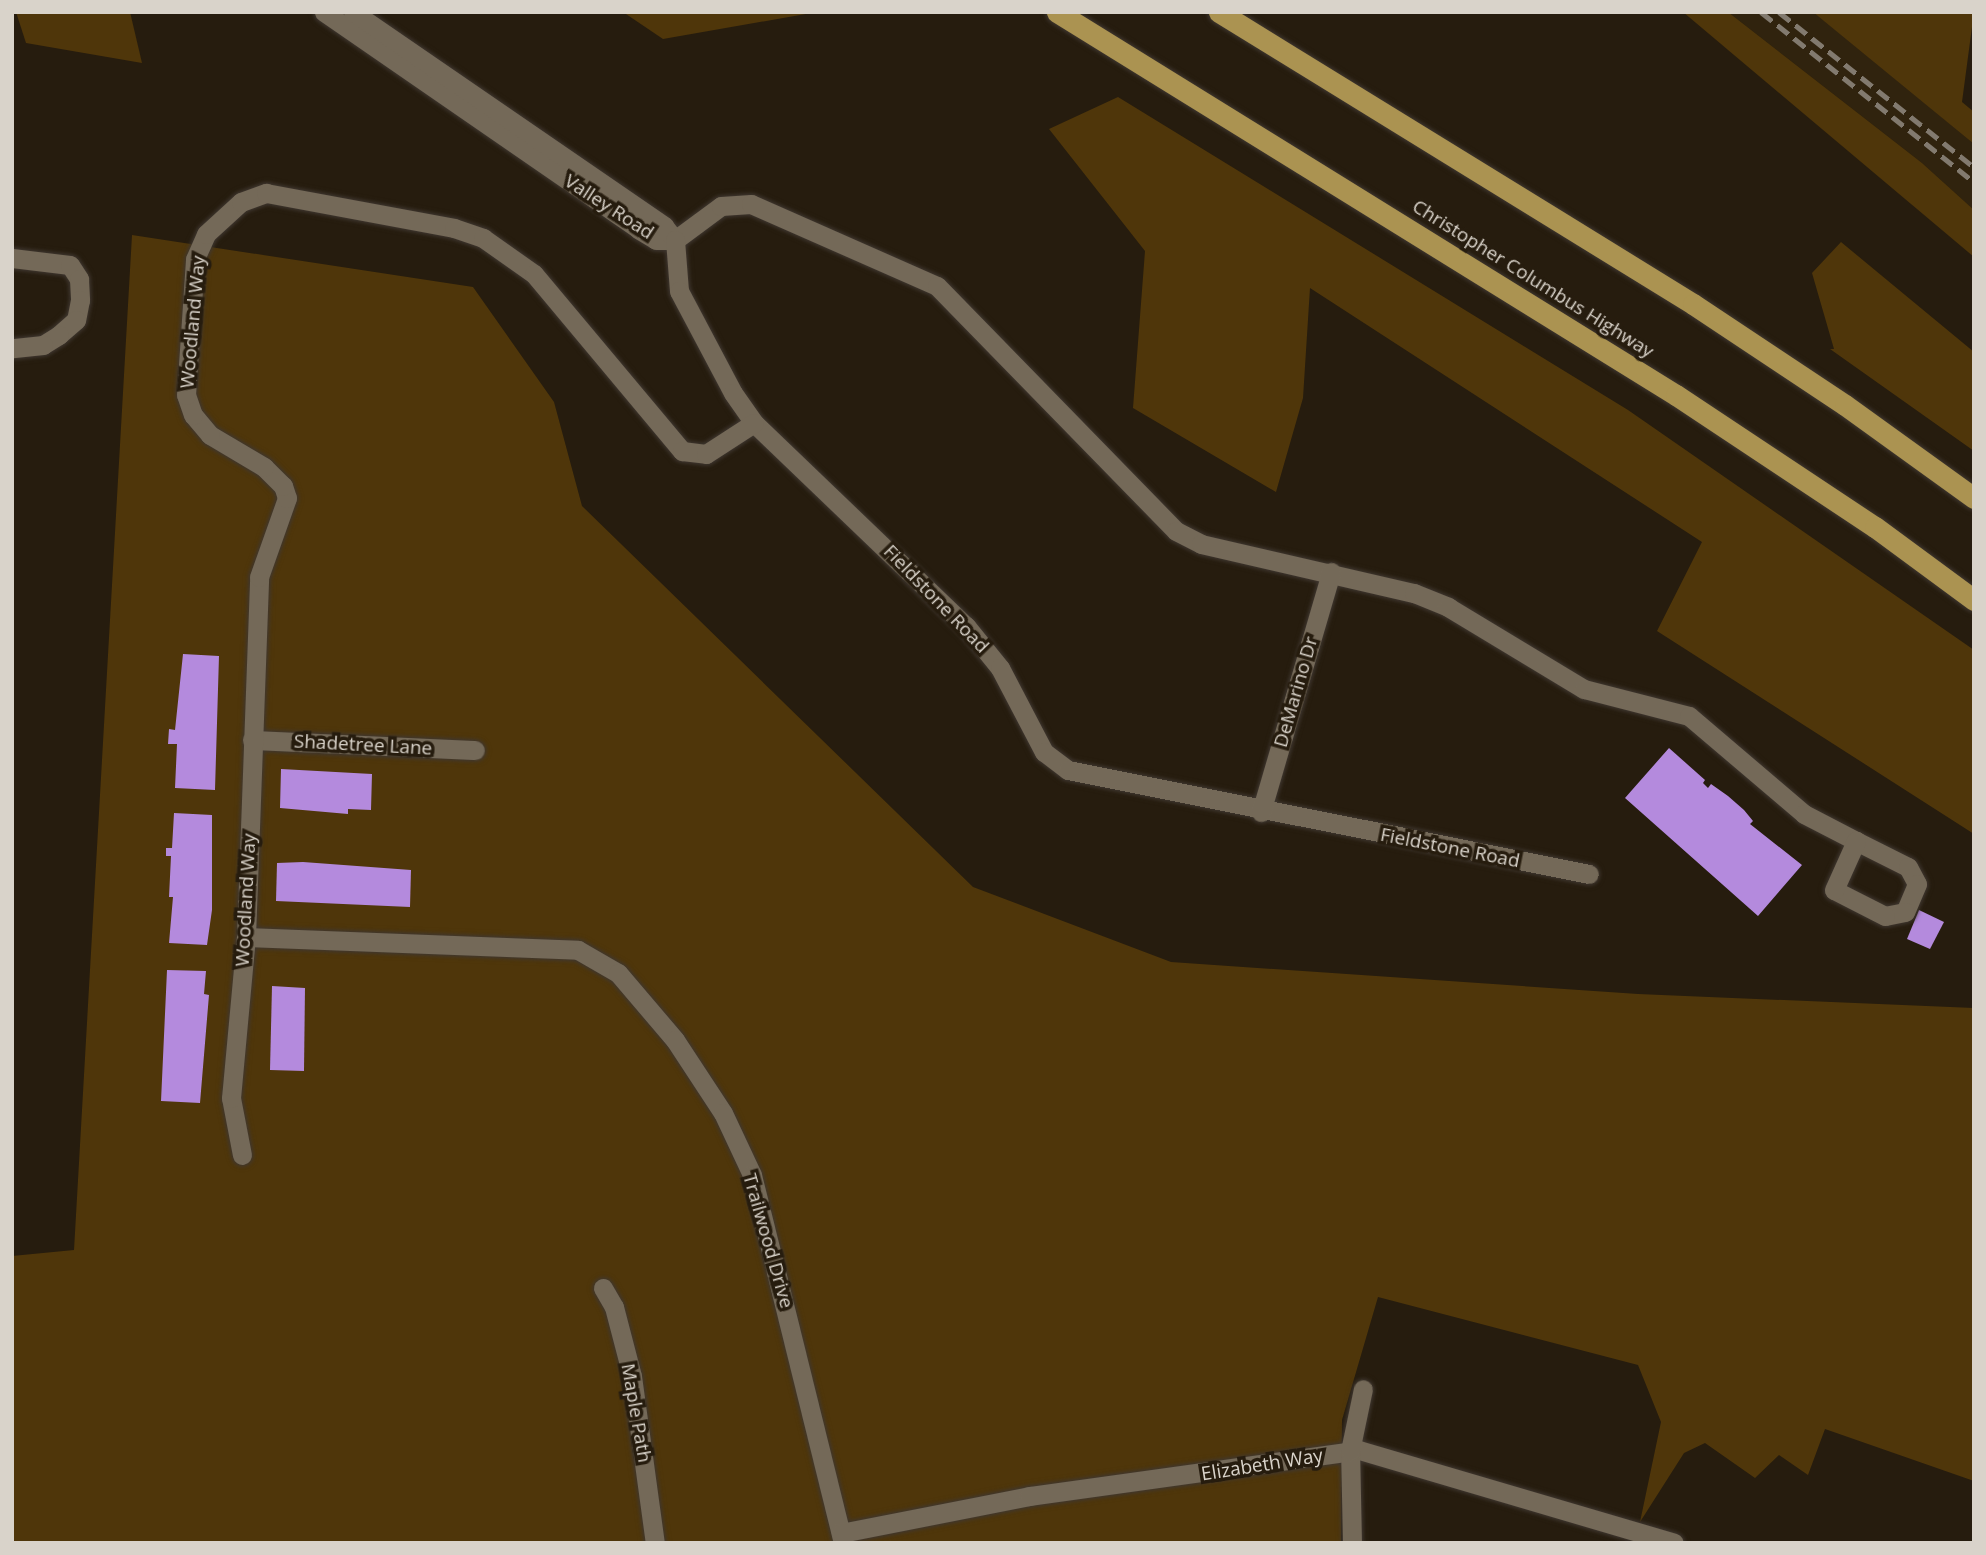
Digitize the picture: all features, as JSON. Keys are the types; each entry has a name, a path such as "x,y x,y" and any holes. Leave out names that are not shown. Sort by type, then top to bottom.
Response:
{"highway":[{"name":"Christopher Columbus Highway","path":"1057,12 1676,395 1864,520 1974,600"},
{"path":"1219,12 1693,304 1974,498"}],"street":[{"name":"Valley Road","path":"324,12 638,229 656,240 675,240"},
{"name":"Valley Road","path":"353,12 664,226 675,240"},
{"name":"Woodland Way","path":"242,1155 231,1098 246,937 259,577 286,498 283,486 264,467 210,435 193,415 186,395 195,258 206,234 241,202 266,193 294,196 454,228 483,238 534,274 682,451 706,454 754,422"},
{"path":"675,240 721,206 751,204 937,286 1176,531 1201,544 1414,593 1448,607 1584,689 1689,716 1804,814 1856,841"},
{"name":"Fieldstone Road","path":"675,240 679,290 733,393 754,422 966,626 1000,668 1044,752 1068,770 1261,812 1589,874"},
{"path":"12,258 70,265 79,279 80,300 76,320 59,335 43,345 12,348"},
{"name":"DeMarino Dr","path":"1261,812 1331,572"},
{"name":"Shadetree Lane","path":"252,740 475,750"},
{"name":"Trailwood Drive","path":"246,937 579,950 618,973 675,1040 723,1113 752,1175 842,1538"},
{"name":"Maple Path","path":"603,1288 614,1307 632,1376 655,1543"},
{"path":"1352,1543 1350,1451 1363,1389"},
{"name":"Elizabeth Way","path":"842,1538 1029,1496 1359,1450 1674,1543"}],"shaded area":[{"path":"16,12 130,12 142,63 26,43"},
{"path":"623,12 817,12 663,39"},
{"path":"1683,12 1728,12 1922,163 1974,210 1974,257"},
{"path":"1728,12 1813,12 1854,43 1974,144 1974,210 1922,163"},
{"path":"1813,12 1974,12 1962,102 1974,112 1974,144"},
{"path":"1118,97 1628,410 1974,650 1974,834 1657,631 1702,542 1310,288 1303,398 1276,492 1133,408 1145,251 1049,129"},
{"path":"132,235 473,287 554,402 582,506 973,887 1171,962 1638,994 1974,1008 1974,1481 1825,1429 1808,1475 1779,1455 1755,1478 1705,1443 1684,1453 1640,1522 1661,1422 1638,1365 1378,1297 1342,1420 1341,1543 12,1543 12,1256 74,1250"},
{"path":"1841,242 1974,352 1974,451 1830,349 1834,349 1812,273"}],"building":[{"path":"183,654 219,656 215,790 175,788 177,744 168,744 169,729 175,730"},
{"path":"1669,748 1705,780 1703,783 1708,788 1711,784 1728,796 1753,821 1750,824 1802,865 1758,916 1625,798"},
{"path":"281,769 372,774 371,810 348,809 348,814 280,808"},
{"path":"174,813 212,815 212,910 207,945 169,943 173,897 169,897 171,856 166,856 166,848 172,848"},
{"path":"303,862 411,870 410,907 276,901 277,863"},
{"path":"1919,910 1944,922 1930,949 1907,939"},
{"path":"167,970 206,971 204,994 209,995 200,1103 161,1101"},
{"path":"272,986 305,988 304,1071 270,1070"}],"railway":[{"path":"1761,12 1974,182"},
{"path":"1779,12 1974,167"}]}
